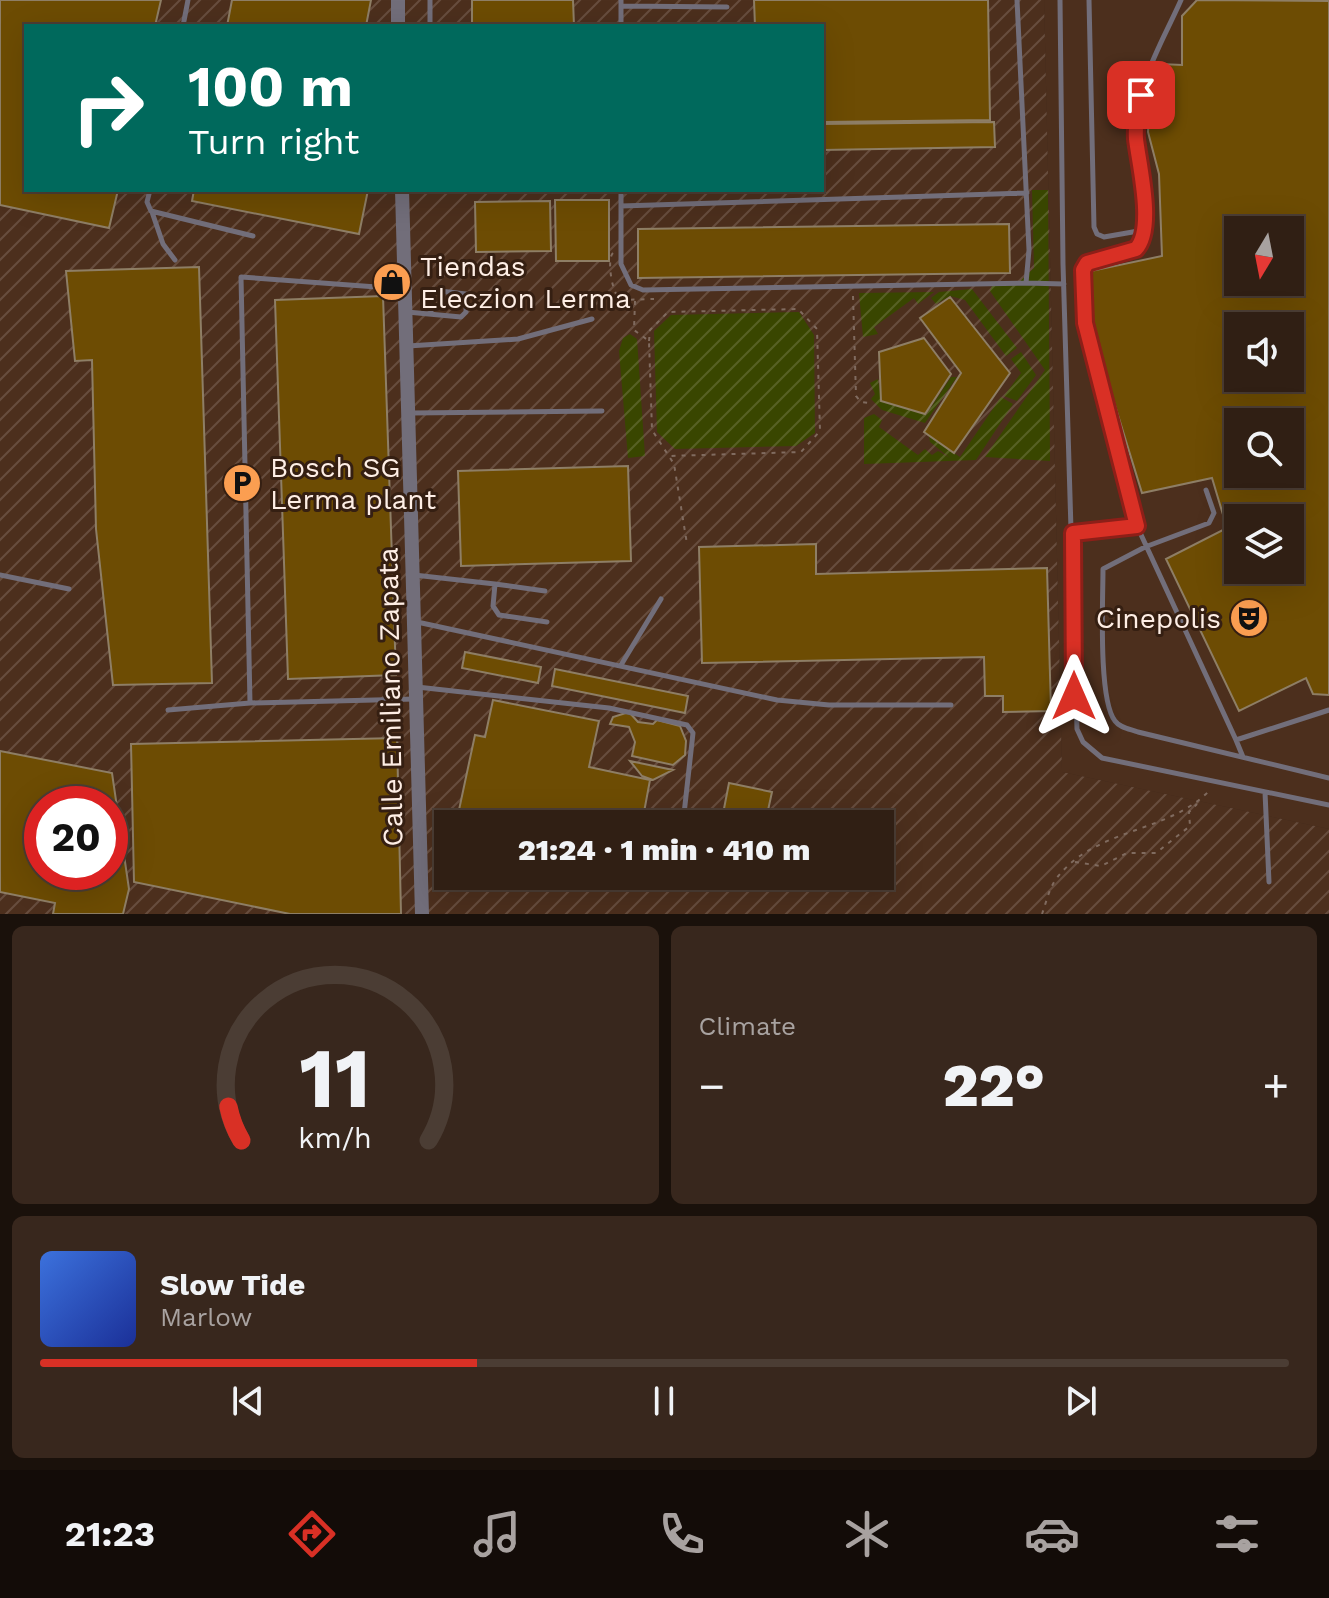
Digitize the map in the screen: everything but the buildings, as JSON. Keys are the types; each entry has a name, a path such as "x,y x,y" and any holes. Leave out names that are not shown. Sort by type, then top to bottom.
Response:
{"street":[{"path":"398,0 398,24"},
{"name":"Calle Emiliano Zapata","path":"402,192 422,914"}],"lane":[{"path":"183,24 188,0"},
{"path":"430,0 430,24"},
{"path":"1017,0 1027,193 1029,259 1026,283"},
{"path":"1060,0 1064,284 1077,729 1083,742 1102,758 1329,805"},
{"path":"1089,0 1094,227 1097,234 1104,237 1144,230"},
{"path":"1181,0 1152,60 1139,107 1136,135 1142,173 1144,230 1136,249 1087,263 1083,270 1085,323 1137,526 1243,757"},
{"path":"621,24 622,3 727,7"},
{"path":"150,192 148,208 163,244 175,260"},
{"path":"621,192 621,264 631,285 643,290 1064,284"},
{"path":"621,206 1027,193"},
{"path":"152,212 253,236"},
{"path":"250,703 241,277 405,289"},
{"path":"406,312 461,317 466,312 466,294 431,290 431,314"},
{"path":"407,346 518,339 592,319"},
{"path":"409,413 602,411"},
{"path":"1206,490 1214,513 1209,523 1145,547 1105,567 1106,688 1115,721 1138,732 1329,778"},
{"path":"1073,533 1137,526"},
{"path":"0,575 69,589"},
{"path":"413,575 545,591"},
{"path":"495,584 493,606 497,613 547,622"},
{"path":"621,665 661,599"},
{"path":"415,622 777,700 829,705 951,705"},
{"path":"168,710 416,693 609,708 687,725 693,733 684,810"},
{"path":"1236,740 1329,710"},
{"path":"1265,792 1269,882"}],"path":[{"path":"616,269 612,251 611,279 616,295 620,300 635,300 634,330 649,341"},
{"path":"852,288 856,396 861,402 869,403"},
{"path":"669,456 801,452 820,431 817,329 798,309 668,312 650,330 652,430 674,464 687,544"},
{"path":"1073,862 1101,866 1127,853 1156,853 1190,826 1189,812 1217,782"},
{"path":"1042,914 1055,881 1073,862 1107,839 1167,818 1200,801"}],"shaded area":[{"path":"0,0 1044,0 1062,772 1329,829 1329,914 0,914"},
{"path":"1044,0 1329,0 1329,829 1062,772"}],"green space":[{"path":"1032,190 1048,190 1050,461 985,457 1045,370 990,291 992,286 1019,282 1034,268"},
{"path":"972,289 1017,348 1006,356 965,300 950,296 936,304 931,298 939,292"},
{"path":"934,292 918,304 914,298 874,327 878,334 863,337 859,293"},
{"path":"799,312 814,335 815,433 796,446 675,449 657,432 654,331 671,315"},
{"path":"630,334 637,339 645,456 628,458 619,351 623,338"},
{"path":"1021,352 1036,375 1017,401 1004,396 1021,373 1011,359"},
{"path":"951,377 957,377 925,423 882,410 871,399 875,394 870,383 878,379 881,401 926,415"},
{"path":"1001,397 1013,404 976,460 864,464 864,418 874,414 882,420 879,427 918,455 925,449 932,455 938,451 950,458 930,442 929,436 960,457"}],"place":[{"name":"Tiendas Eleczion Lerma","path":"392,282"},
{"name":"Bosch SG Lerma plant","path":"242,483"},
{"name":"Cinepolis","path":"1249,618"}],"route":[{"path":"1074,696 1073,533 1137,526 1085,323 1083,270 1087,263 1136,249 1143,238 1142,173 1136,135 1141,95"}]}
